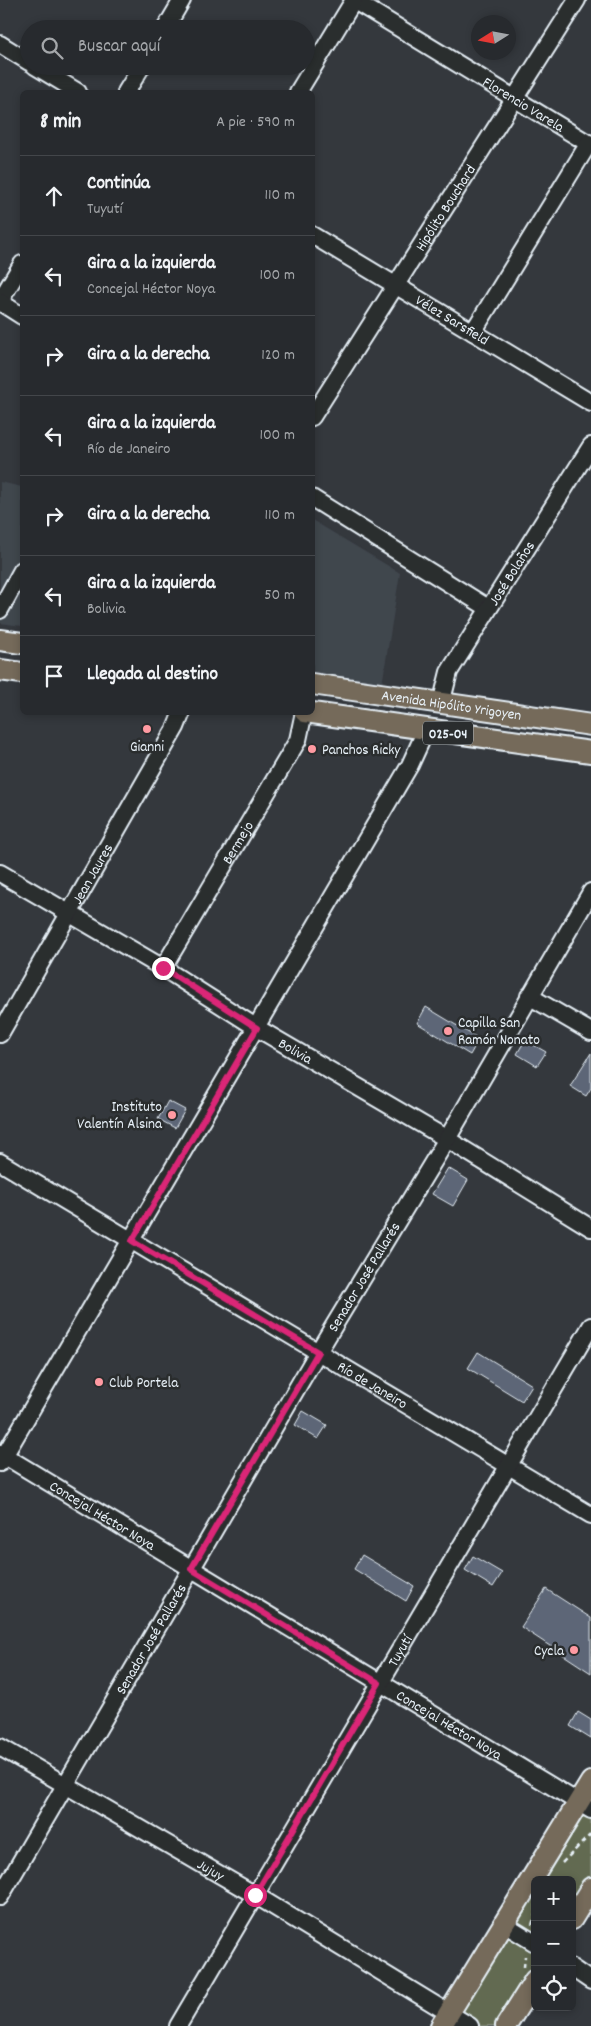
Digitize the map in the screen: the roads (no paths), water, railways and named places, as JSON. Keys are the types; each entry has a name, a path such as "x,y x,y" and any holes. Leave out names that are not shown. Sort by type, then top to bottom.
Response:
{"main road":[{"path":"0,640 20,643"},
{"path":"0,670 20,673"},
{"name":"Avenida Hipólito Yrigoyen","path":"315,684 591,724"},
{"name":"Avenida Hipólito Yrigoyen","path":"315,714 591,752"},
{"path":"445,2020 504,1924 585,1806 591,1782"},
{"path":"576,1912 591,1888"},
{"path":"506,2026 529,1975"}],"street":[{"path":"170,20 182,0"},
{"path":"315,64 354,0"},
{"name":"Florencio Varela","path":"354,0 590,144"},
{"name":"Hipólito Bouchard","path":"315,411 577,0"},
{"path":"0,44 20,56"},
{"path":"50,75 75,90"},
{"path":"127,90 136,75"},
{"path":"299,90 308,75"},
{"path":"473,332 590,144"},
{"name":"Vélez Sarsfield","path":"315,237 591,403"},
{"path":"20,267 0,301 20,315"},
{"name":"José Bolaños","path":"441,704 449,672 591,446"},
{"path":"315,500 488,608"},
{"path":"0,610 20,574"},
{"name":"Jean Jaures","path":"0,1034 176,727 181,715"},
{"name":"Bermejo","path":"163,968 298,740 303,715"},
{"path":"1,1458 132,1241 257,1028 410,765 426,730"},
{"name":"Bolivia","path":"0,873 163,968 257,1028 447,1139 591,1228"},
{"name":"Senador José Pallarés","path":"0,1897 318,1352 447,1139 591,892"},
{"path":"529,996 591,1032"},
{"name":"Río de Janeiro","path":"0,1162 591,1515"},
{"name":"Tuyutí","path":"178,2026 591,1326"},
{"name":"Concejal Héctor Noya","path":"1,1458 191,1569 585,1806"},
{"name":"Jujuy","path":"0,1747 255,1895 445,2020 470,2026"},
{"path":"504,1924 530,1940"},
{"path":"576,1971 591,1981"}],"place":[{"name":"Gianni","path":"147,729"},
{"name":"Panchos Ricky","path":"312,749"},
{"name":"Capilla San Ramón Nonato","path":"448,1031"},
{"name":"Instituto Valentín Alsina","path":"172,1115"},
{"name":"Club Portela","path":"99,1382"},
{"name":"Cycla","path":"574,1650"}]}
